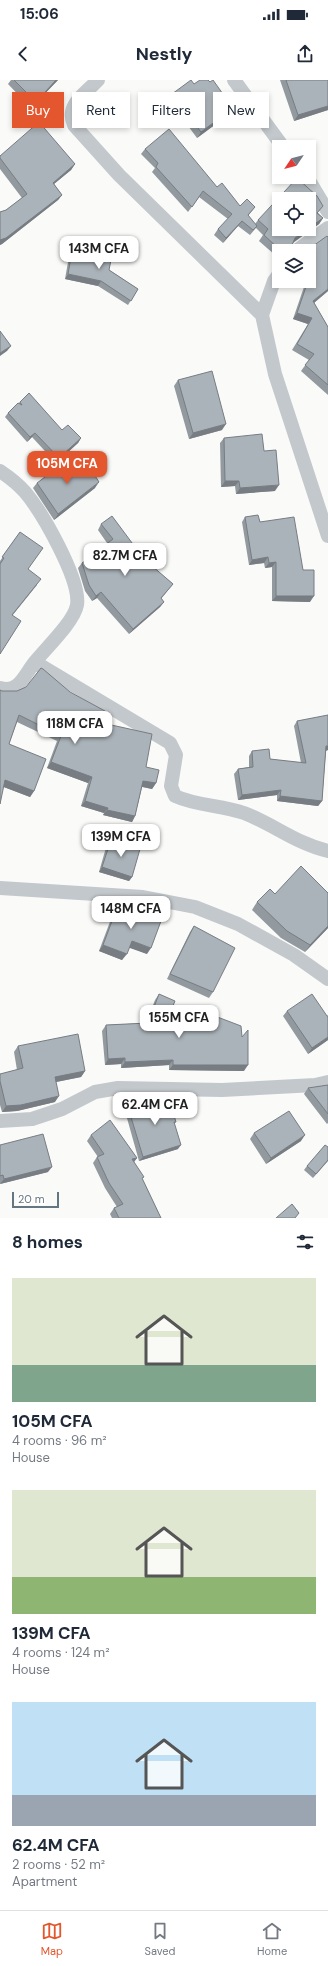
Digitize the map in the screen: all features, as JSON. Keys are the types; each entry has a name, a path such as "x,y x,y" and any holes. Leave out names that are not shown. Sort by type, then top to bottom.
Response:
{"street":[{"path":"98,80 72,108 71,117 74,125 119,175 262,316"},
{"path":"234,80 278,140"},
{"path":"311,184 328,212"},
{"path":"306,244 328,228"},
{"path":"272,287 262,316 275,374 328,536"},
{"path":"0,471 26,493 53,534 65,559 74,588 77,604 70,620 34,663 16,688 7,690 0,688"},
{"path":"34,663 158,734 170,743 176,755 171,786 175,796 189,802 242,812 266,822 297,841 328,851"},
{"path":"0,888 143,897 195,907 238,924 294,954 328,979"},
{"path":"0,1121 32,1118 62,1108 95,1092 118,1088 222,1090 315,1085 328,1082"}],"building":[{"path":"14,80 56,80 45,92 26,92"},
{"path":"191,80 194,84 200,80 208,80 210,82 213,80 222,92 213,92 213,123 201,132 198,128 205,128 205,92 175,92"},
{"path":"286,80 328,80 328,106 298,115"},
{"path":"32,128 44,128 75,164 53,183 62,195 6,238 0,240 0,212 6,210 27,194 0,156"},
{"path":"169,129 217,187 222,183 240,206 247,199 255,207 248,215 257,226 253,230 242,221 226,238 218,229 232,214 203,191 192,207 156,167 158,163 145,149"},
{"path":"291,184 304,184 313,192 284,192"},
{"path":"316,195 323,206 317,213 323,218 316,223"},
{"path":"272,205 272,236 298,236 295,238 292,244 274,244 264,235 268,229 258,220"},
{"path":"327,236 328,237 328,289 313,301 328,327 328,385 305,365 314,354 297,344 312,318 297,313 306,288 316,288 316,244"},
{"path":"73,246 112,255 109,270 138,289 131,301 101,281 68,274"},
{"path":"0,331 11,346 0,353"},
{"path":"212,371 226,424 193,433 178,380"},
{"path":"29,393 62,430 68,425 81,438 59,458 35,433 30,437 8,413 18,403 22,405 20,402"},
{"path":"262,434 264,451 276,450 279,485 240,488 239,481 225,481 224,438"},
{"path":"69,459 80,474 90,468 99,482 58,514 37,483"},
{"path":"258,515 260,522 294,517 303,570 314,570 314,596 276,596 276,562 269,563 268,557 252,560 245,517"},
{"path":"112,516 144,559 173,584 161,598 164,602 133,629 101,592 96,596 89,585 82,563 113,539 101,524"},
{"path":"20,532 43,548 28,569 41,579 12,615 21,621 0,654 0,564 4,558 2,557"},
{"path":"41,668 70,692 105,711 98,722 152,734 146,767 159,770 156,783 143,781 135,816 107,810 108,808 85,801 92,777 51,762 61,736 19,715 9,744 46,759 34,791 5,780 0,804 0,690 17,691 26,687"},
{"path":"328,715 328,746 326,746 322,801 280,796 281,790 242,795 238,769 253,767 252,751 269,749 270,759 306,763 297,721"},
{"path":"111,840 140,849 132,877 102,867"},
{"path":"301,866 328,893 328,926 310,945 287,931 257,902 270,889 275,894"},
{"path":"118,905 161,921 151,948 132,941 127,954 103,945"},
{"path":"194,926 235,948 213,992 170,974"},
{"path":"159,994 175,1001 170,1013 199,1010 241,1026 242,1037 248,1030 248,1065 173,1065 173,1060 125,1062 125,1058 108,1059 106,1025 148,1023"},
{"path":"312,994 328,1016 328,1037 312,1048 287,1011"},
{"path":"78,1034 85,1071 55,1077 59,1096 21,1105 6,1106 0,1081 0,1074 23,1068 18,1046"},
{"path":"328,1085 328,1114 308,1088"},
{"path":"168,1096 181,1145 143,1157 128,1107"},
{"path":"289,1111 305,1135 271,1158 254,1133"},
{"path":"110,1120 137,1158 132,1159 144,1177 142,1178 161,1218 119,1218 114,1208 123,1204 109,1183 97,1157 104,1154 91,1135"},
{"path":"43,1134 52,1167 4,1179 3,1175 0,1176 0,1145"},
{"path":"325,1145 328,1147 328,1160 316,1174 307,1166"},
{"path":"292,1204 299,1213 295,1218 276,1218"}]}
